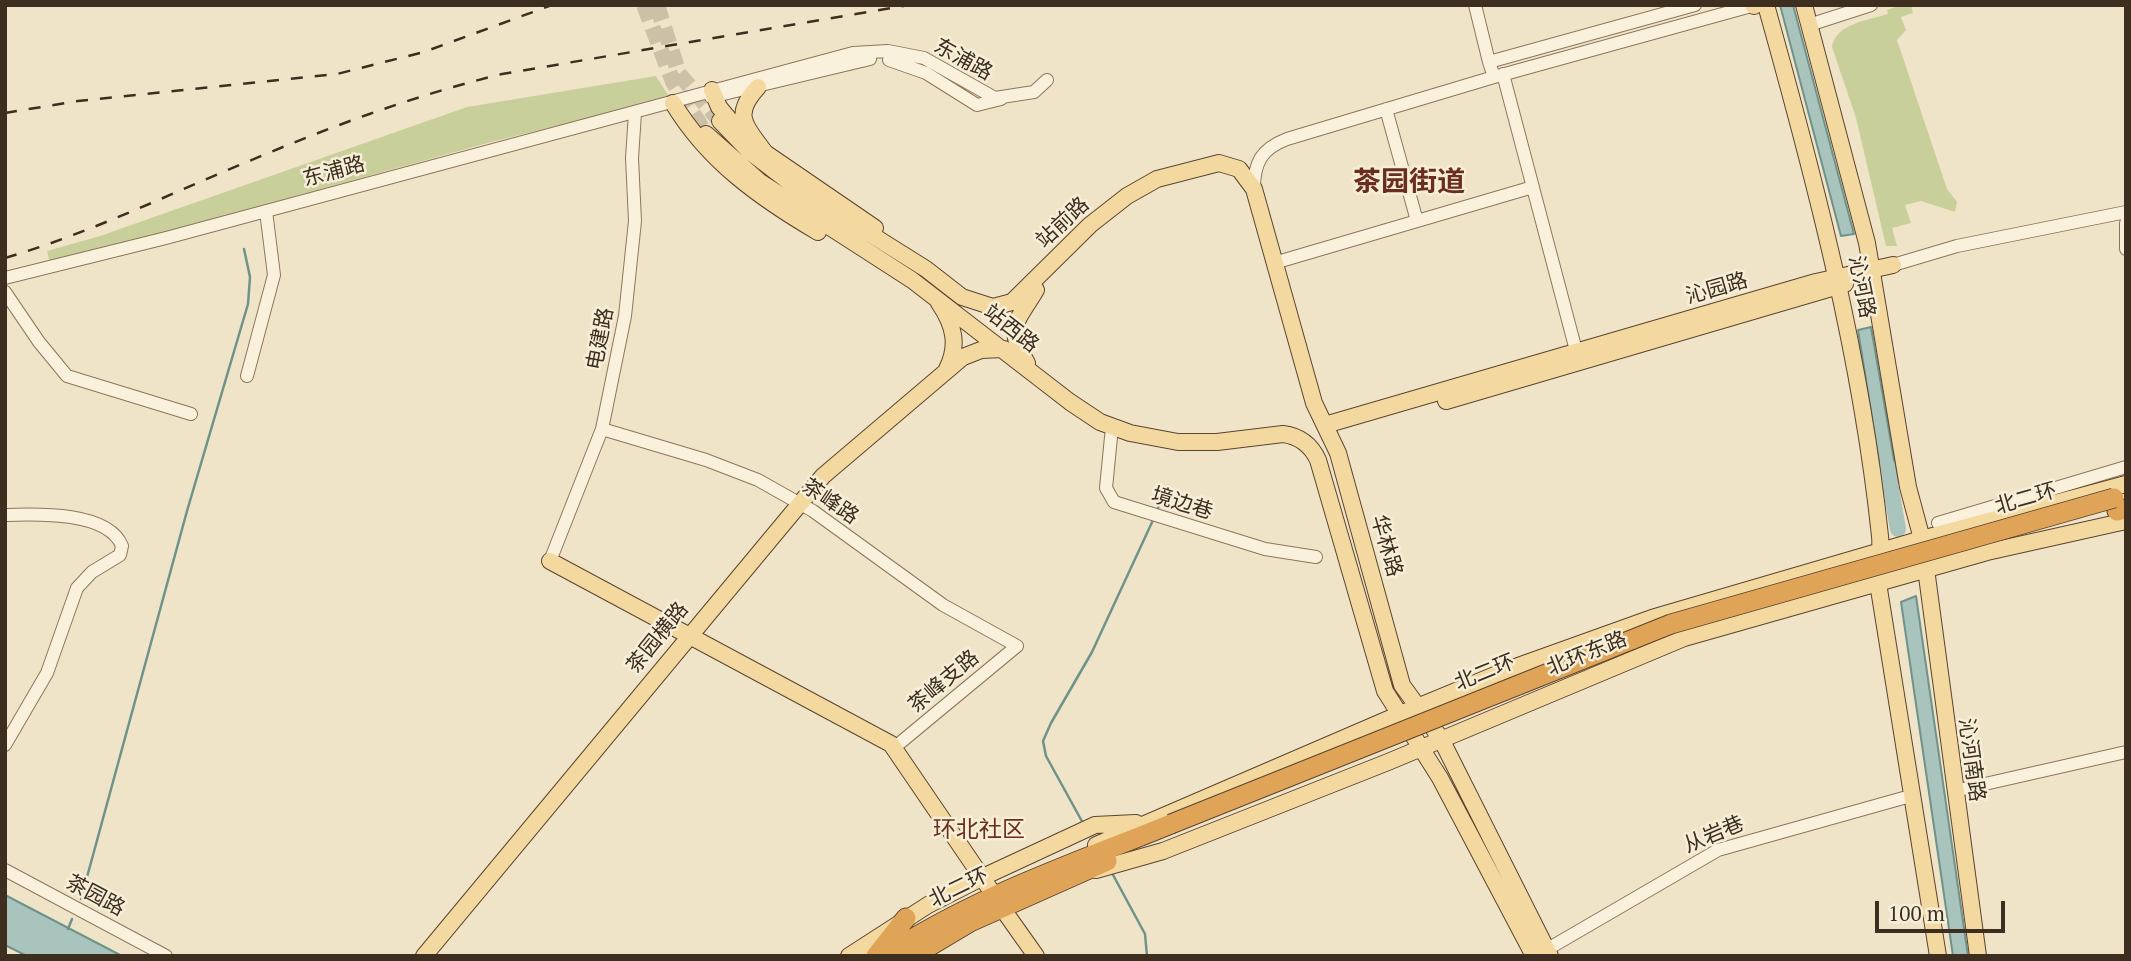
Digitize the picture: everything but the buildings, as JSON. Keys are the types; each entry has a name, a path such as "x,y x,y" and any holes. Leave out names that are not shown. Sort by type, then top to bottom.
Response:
{"highway":[{"name":"北二环","path":"885,956 937,923 998,901 1671,624 2122,503"},
{"name":"北二环","path":"913,956 998,901"},
{"path":"876,956 905,918"}],"main road":[{"name":"沁河路","path":"1766,5 1813,170 1839,281 1881,538 1878,583"},
{"name":"沁河路","path":"1804,5 1864,229 1908,487 1922,539 1925,570"},
{"path":"1809,25 1812,5"},
{"path":"758,86 749,98 743,119 746,131 766,154"},
{"path":"713,93 726,117 766,154 857,213 926,269"},
{"path":"673,103 705,148 750,189 837,243 879,258"},
{"name":"站西路","path":"720,121 782,178 926,269 962,297"},
{"name":"站西路","path":"706,134 760,182 935,296 1086,414 1112,427 1158,440 1178,442 1217,442 1289,434 1308,445 1318,460"},
{"name":"站前路","path":"962,297 986,305 1006,306 1096,220 1157,179 1219,163 1233,166 1244,173 1254,189"},
{"name":"华林路","path":"1254,189 1314,403 1338,453 1402,685 1441,739 1543,954"},
{"path":"1033,373 1020,351 1014,329 1016,318 1053,261"},
{"name":"沁园路","path":"1327,430 1893,265"},
{"path":"935,296 947,315 954,337 954,349 947,369"},
{"name":"茶园横路","path":"424,956 800,502 842,457 947,369 972,353 1004,349"},
{"name":"华林路","path":"1318,460 1385,691 1422,747 1543,954"},
{"path":"1096,859 1146,822 1400,713 1652,618 1880,552 2025,504 2122,503"},
{"name":"北环东路","path":"1096,859 1163,851 1684,638 1925,570 2122,503"},
{"path":"550,561 895,747 1036,956"},
{"name":"沁河南路","path":"1925,570 1978,956"},
{"path":"1878,583 1938,956"},
{"path":"849,956 905,918 983,877 1088,829 1146,822"}],"street":[{"path":"1475,5 1489,62 1498,75 1533,187 1578,356"},
{"path":"1489,62 1695,5"},
{"path":"1254,189 1256,165 1271,146 1498,75 1754,5"},
{"path":"1809,25 1871,5"},
{"name":"东浦路","path":"5,278 713,93 844,55 879,51 924,58 941,65 990,97 1011,96"},
{"name":"东浦路","path":"713,93 758,86 845,64 880,59 915,68 977,105 1011,96"},
{"path":"1011,96 1038,90 1047,80"},
{"path":"1386,109 1417,220"},
{"name":"电建路","path":"550,561 602,429 632,270 635,221 632,159 635,113"},
{"path":"1274,263 1533,187"},
{"path":"247,376 274,275 266,211"},
{"name":"沁园路","path":"1893,265 1957,246 2126,212"},
{"path":"2126,223 2126,248"},
{"path":"5,292 38,342 67,376 191,414"},
{"name":"境边巷","path":"1112,427 1107,492 1114,502 1273,551 1316,556"},
{"name":"茶峰路","path":"602,429 722,466 800,502 901,577 1017,646"},
{"path":"1938,523 2025,504 2126,467"},
{"path":"5,515 73,517 111,533 122,546 120,555 92,572 77,588 44,680 5,745"},
{"name":"茶峰支路","path":"895,747 1017,646"},
{"path":"1954,791 2126,752"},
{"name":"从岩巷","path":"1543,954 1718,850 1914,795"},
{"name":"茶园路","path":"5,870 166,956"}],"green space":[{"path":"1911,5 1913,13 1901,17 1906,30 1897,40 1947,189 1957,202 1955,212 1921,201 1905,205 1911,223 1892,228 1897,246 1886,246 1856,118 1832,47 1834,39 1846,28 1888,14 1887,10"},
{"path":"656,76 670,98 495,141 50,264 47,251 100,236 467,107"}],"water":[{"path":"1780,5 1793,5 1854,234 1841,236"},
{"path":"1871,327 1898,483 1883,487 1858,330"},
{"path":"1916,596 1968,956 1953,956 1901,602"},
{"path":"5,895 122,956 27,956 5,945"}],"waterway":[{"path":"81,899 187,511 248,304 250,277 244,249"},
{"path":"1887,466 1898,529"},
{"path":"1156,512 1168,486"},
{"path":"1084,825 1046,756 1043,741 1092,652 1154,518"},
{"path":"1112,873 1145,934 1147,956"},
{"path":"68,929 72,919"}],"tunnel":[{"path":"644,5 673,82 706,134"},
{"path":"657,5 679,74 720,121"}],"railway":[{"path":"5,113 78,101 337,74 424,52 552,5"},
{"path":"5,258 95,226 338,126 468,83 502,74 909,5"}],"district":[{"name":"茶园街道","path":"1409,183"},
{"name":"环北社区","path":"979,830"}]}
